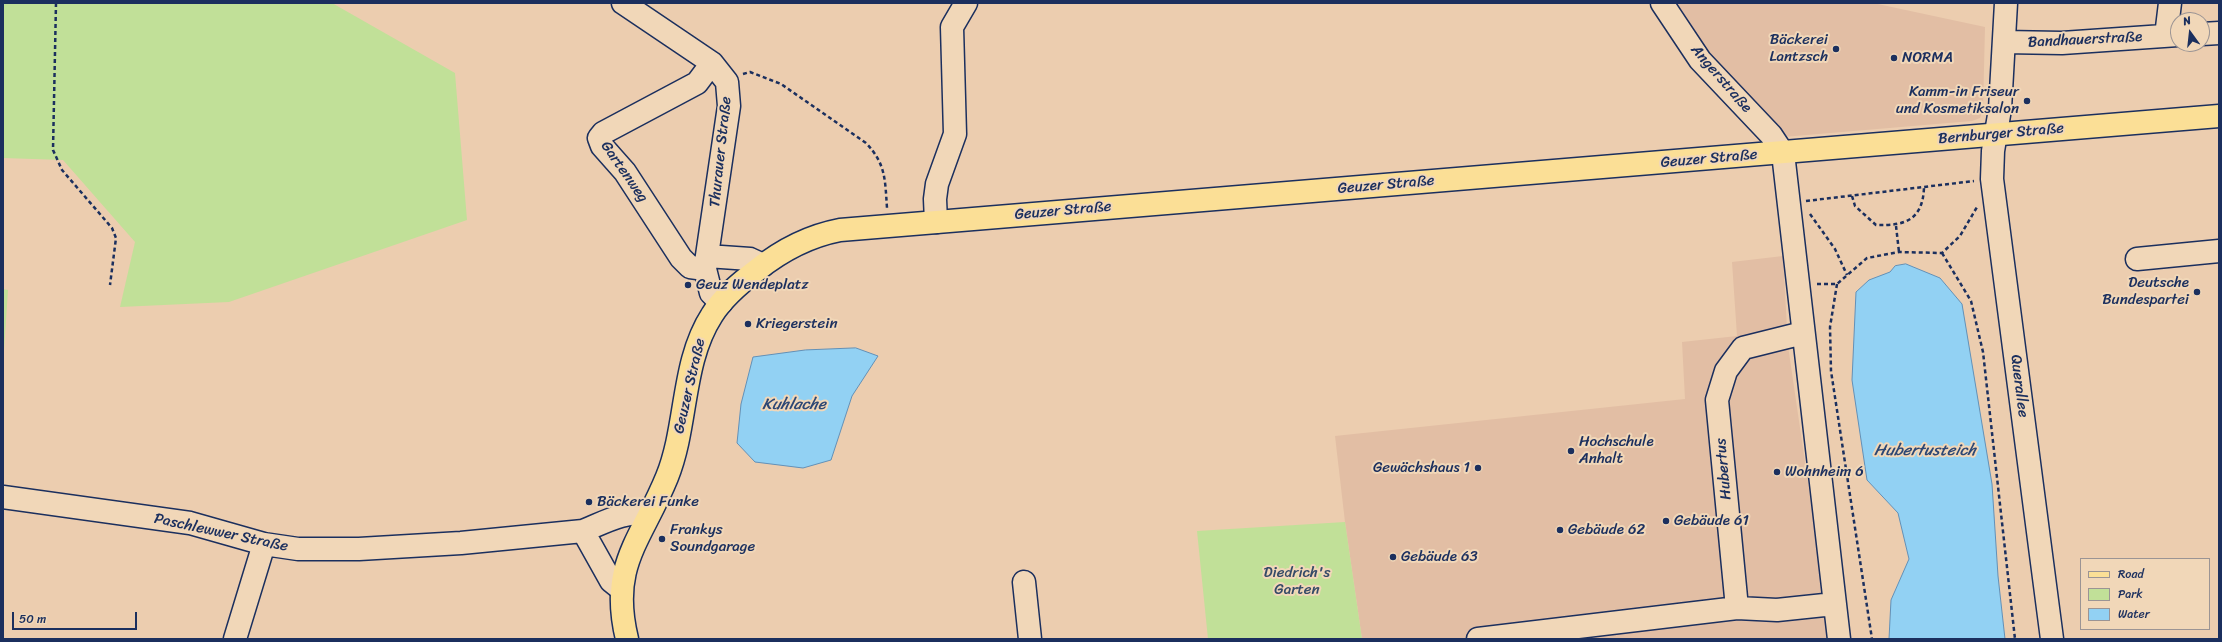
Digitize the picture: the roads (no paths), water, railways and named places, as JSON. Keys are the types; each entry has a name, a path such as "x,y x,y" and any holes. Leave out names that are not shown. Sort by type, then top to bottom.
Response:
{"main road":[{"name":"Bernburger Straße","path":"1784,153 2219,116"},
{"name":"Geuzer Straße","path":"626,639 620,607 621,588 628,560 667,477 674,455 690,375 702,333 720,303 763,265 800,242 813,236 840,230 1784,153"}],"street":[{"name":"Thurauer Straße","path":"623,3 712,63 727,82 729,106 706,263 711,293 720,303"},
{"path":"936,222 935,199 937,184 955,134 952,27 966,3"},
{"name":"Angerstraße","path":"1662,3 1700,60 1771,135 1784,153"},
{"name":"Querallee","path":"2006,3 1992,179 2052,639"},
{"name":"Bandhauerstraße","path":"2004,42 2062,43 2170,36"},
{"name":"Gartenweg","path":"706,263 690,267 682,258 626,172 602,146 600,138 603,133 697,83 712,63"},
{"path":"1784,153 1795,203 1803,333 1839,639"},
{"path":"2137,259 2219,252"},
{"path":"706,263 750,259 763,265"},
{"name":"Hubertus","path":"1736,608 1717,400 1726,371 1742,348 1803,333"},
{"name":"Paschlewwer Straße","path":"3,497 190,523 264,544 298,549 359,549 462,543 583,531 619,516 636,512 649,514"},
{"path":"583,531 611,581 621,588"},
{"path":"235,639 264,544"},
{"path":"1024,582 1030,639"},
{"path":"1478,639 1736,608 1777,610 1834,604"}],"water":[{"name":"Hubertusteich","path":"1906,264 1940,278 1962,304 1992,484 1998,576 2005,639 1889,639 1891,600 1909,559 1898,513 1867,480 1852,380 1856,292 1869,280 1890,272 1895,266"},
{"name":"Kuhlache","path":"856,348 878,356 852,396 831,460 803,468 755,462 737,443 741,404 753,357 805,350"}],"place":[{"name":"Bäckerei Lantzsch","path":"1836,49"},
{"name":"NORMA","path":"1894,58"},
{"name":"Kamm-in Friseur und Kosmetiksalon","path":"2027,101"},
{"name":"Geuz Wendeplatz","path":"688,285"},
{"name":"Deutsche Bundespartei","path":"2197,292"},
{"name":"Kriegerstein","path":"748,324"},
{"name":"Hochschule Anhalt","path":"1571,451"},
{"name":"Gewächshaus 1","path":"1478,468"},
{"name":"Wohnheim 6","path":"1777,472"},
{"name":"Bäckerei Funke","path":"589,502"},
{"name":"Gebäude 61","path":"1666,521"},
{"name":"Gebäude 62","path":"1560,530"},
{"name":"Frankys Soundgarage","path":"662,539"},
{"name":"Gebäude 63","path":"1393,557"}],"park label":[{"name":"Diedrich's Garten","path":"1297,582"}]}
